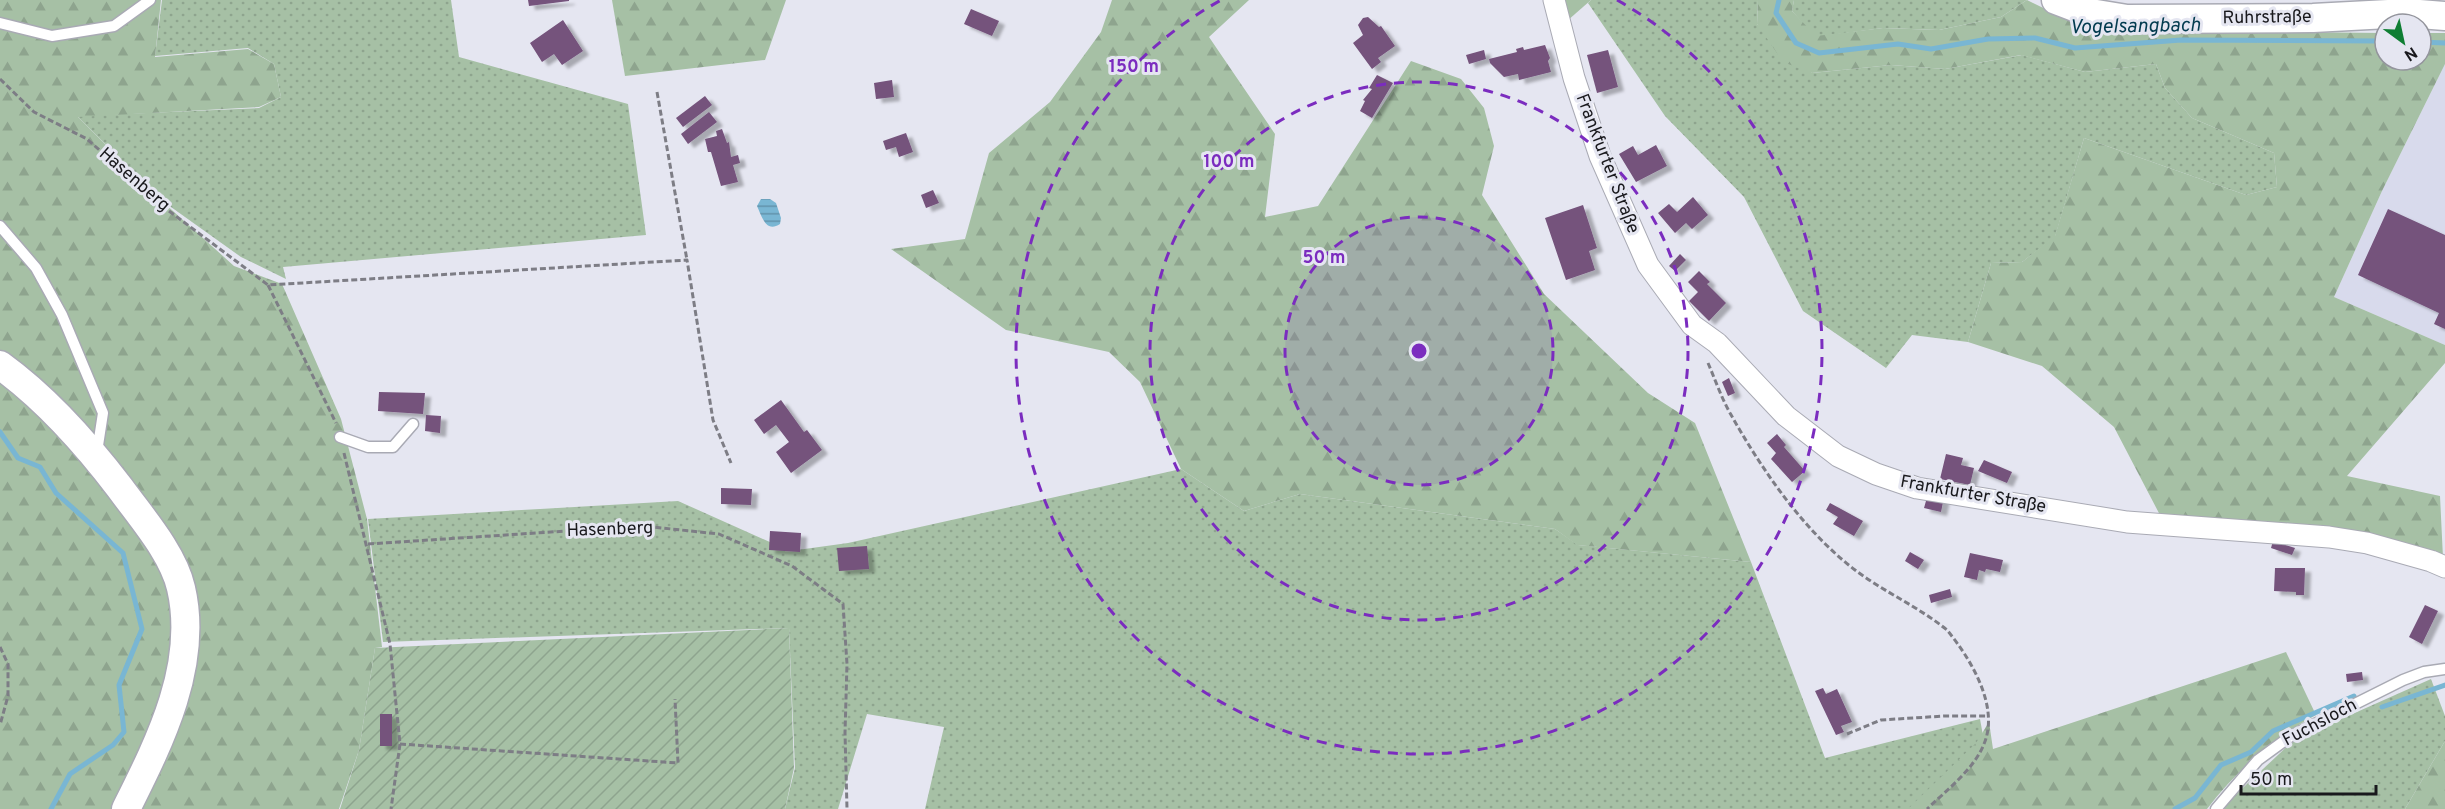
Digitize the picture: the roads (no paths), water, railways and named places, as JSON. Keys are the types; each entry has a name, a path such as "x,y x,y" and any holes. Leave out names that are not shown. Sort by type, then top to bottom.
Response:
{"street":[{"name":"Frankfurter Straße","path":"1554,0 1574,78 1600,156 1648,265 1692,325 1717,344 1786,416 1838,456 1876,474 1917,488 2127,522 2329,537 2367,543 2445,567"},
{"name":"Ruhrstraße","path":"2056,0 2090,13 2127,19 2314,13 2407,13 2445,16"},
{"path":"0,365 24,382 71,428 96,457 162,544 181,588 186,641 176,692 153,756 126,809"}],"lane":[{"path":"0,23 52,36 114,26 150,0"},
{"path":"0,226 36,268 62,315 103,413 96,457"},
{"path":"340,437 368,447 393,447 413,424"},
{"name":"Fuchsloch","path":"2216,809 2258,760 2291,735 2403,680 2424,672 2445,669"}],"water":[{"path":"761,199 770,199 776,203 781,218 780,224 771,227 765,222 757,206"}],"waterway":[{"name":"Vogelsangbach","path":"1779,0 1776,13 1796,43 1819,53 1898,44 1931,49 1988,39 2035,38 2075,48 2181,40 2373,41"},
{"name":"Vogelsangbach","path":"2433,42 2445,43"},
{"path":"0,432 18,458 40,467 56,493 123,553 142,629 119,685 124,732 113,745 70,774 51,809"},
{"path":"2382,707 2445,685"},
{"path":"2175,809 2195,798 2221,765 2251,752 2273,731 2354,696"}]}
